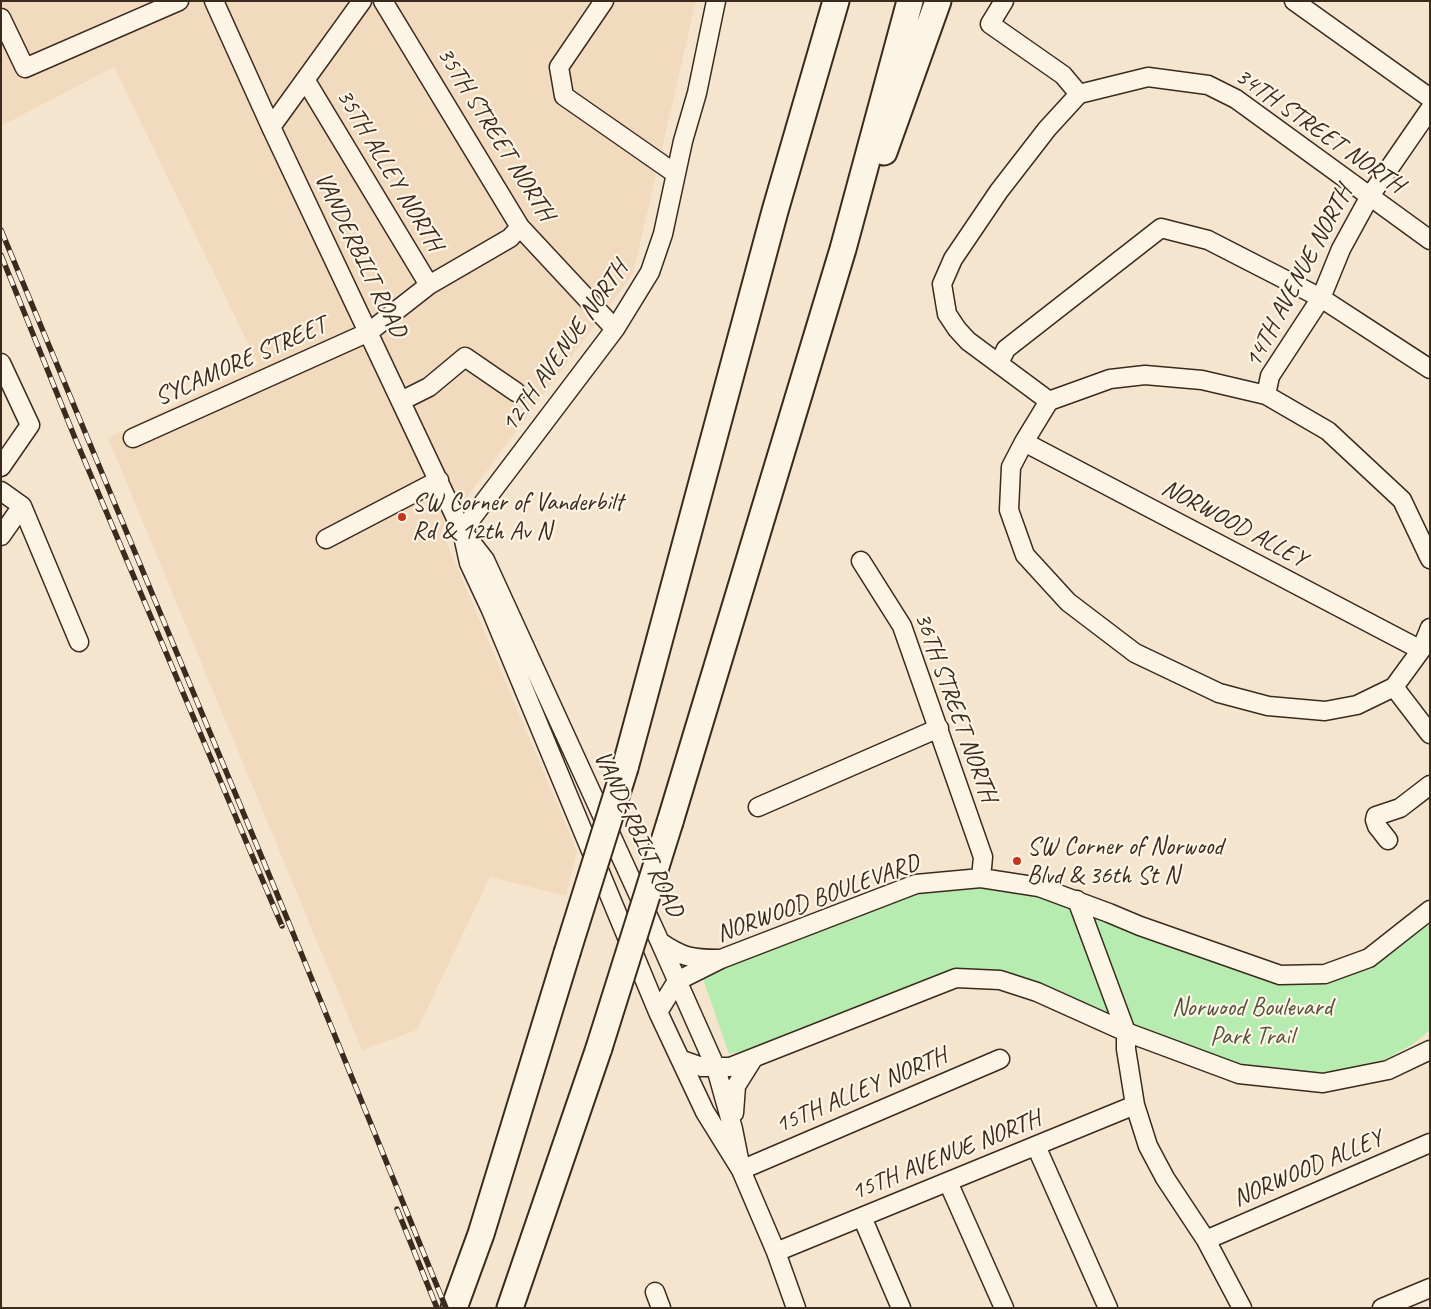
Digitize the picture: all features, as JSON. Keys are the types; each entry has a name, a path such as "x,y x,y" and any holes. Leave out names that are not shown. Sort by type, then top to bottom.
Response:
{"highway":[{"path":"775,211 820,1"},
{"path":"454,1308 481,1234 625,768 775,211 836,1"},
{"path":"510,1308 599,1048 670,822 843,249 910,1"},
{"path":"843,249 887,146 938,1"}],"street":[{"path":"1,18 25,68 179,1"},
{"name":"VANDERBILT ROAD","path":"214,1 271,128 462,530 485,560 660,942 716,1068 733,1129 741,1170"},
{"path":"271,128 362,1"},
{"name":"35TH STREET NORTH","path":"383,1 520,227 615,329"},
{"path":"604,1 559,67 564,96 676,174"},
{"name":"12TH AVENUE NORTH","path":"462,530 615,329 650,272 663,234 716,1"},
{"path":"1004,1 990,24 1063,75 1079,94 1048,129 994,198 953,259 942,284 947,314 968,341 1049,401"},
{"path":"1294,1 1430,98"},
{"name":"34TH STREET NORTH","path":"1079,94 1148,77 1208,84 1236,100 1430,240"},
{"name":"35TH ALLEY NORTH","path":"306,81 429,285"},
{"name":"14TH AVENUE NORTH","path":"1266,395 1270,376 1320,298 1341,249 1370,196 1430,109"},
{"name":"SYCAMORE STREET","path":"133,438 369,332 429,285 510,238 520,227"},
{"path":"999,363 1006,349 1161,228 1208,240 1320,298 1430,370"},
{"path":"401,401 429,387 465,357 516,392"},
{"path":"1,363 30,425 1,467"},
{"path":"1430,559 1402,500 1328,432 1266,395 1202,380 1145,375 1110,379 1049,401 1011,467 1009,510 1025,555 1068,602 1135,653 1219,693 1268,706 1325,711 1358,705 1394,687 1421,650 1430,628"},
{"name":"NORWOOD ALLEY","path":"1024,442 1421,650"},
{"path":"326,539 438,480"},
{"path":"1,491 22,506 79,642"},
{"path":"1,536 22,506"},
{"name":"VANDERBILT ROAD","path":"462,530 469,563 495,619 658,1012 706,1112 741,1170 776,1252 796,1308"},
{"name":"36TH STREET NORTH","path":"861,561 902,626 983,857 981,878"},
{"path":"1394,687 1430,734"},
{"path":"758,807 939,728"},
{"path":"1388,840 1377,826 1376,816 1400,808 1430,785"},
{"name":"NORWOOD BOULEVARD","path":"677,981 721,959 916,884 981,878 1039,887 1077,900 1140,926 1280,975 1326,974 1369,958 1430,910"},
{"path":"1077,900 1126,1032 1126,1048 1135,1105 1148,1146 1206,1240 1242,1308"},
{"path":"660,942 683,956 699,959 721,959"},
{"path":"682,1060 702,1067 730,1067 956,978 1000,980 1037,992 1126,1032 1239,1074 1323,1083 1388,1070 1430,1050"},
{"path":"658,1012 677,981"},
{"path":"733,1129 736,1086 753,1059"},
{"name":"15TH ALLEY NORTH","path":"741,1170 1000,1059"},
{"name":"15TH AVENUE NORTH","path":"776,1252 1135,1105"},
{"name":"NORWOOD ALLEY","path":"1206,1240 1430,1143"},
{"path":"1036,1146 1108,1308"},
{"path":"948,1182 1004,1308"},
{"path":"862,1217 901,1308"},
{"path":"1382,1308 1430,1288"}],"shaded area":[{"path":"1,1 696,1 633,274 442,531 577,851 566,896 490,877 417,1030 362,1050 108,438 258,364 114,67 1,126"}],"green space":[{"name":"Norwood Boulevard Park Trail","path":"981,886 1037,895 1285,984 1333,982 1384,959 1430,918 1430,1030 1413,1044 1380,1062 1318,1075 1241,1068 1004,973 958,971 767,1046 729,1054 702,976 918,892"}],"railway":[{"path":"1,230 275,889 446,1308"},
{"path":"1,255 75,438 282,926"},
{"path":"397,1209 437,1308"}],"place":[{"name":"SW Corner of Vanderbilt Rd & 12th Av N","path":"402,517"},
{"name":"SW Corner of Norwood Blvd & 36th St N","path":"1017,861"}]}
